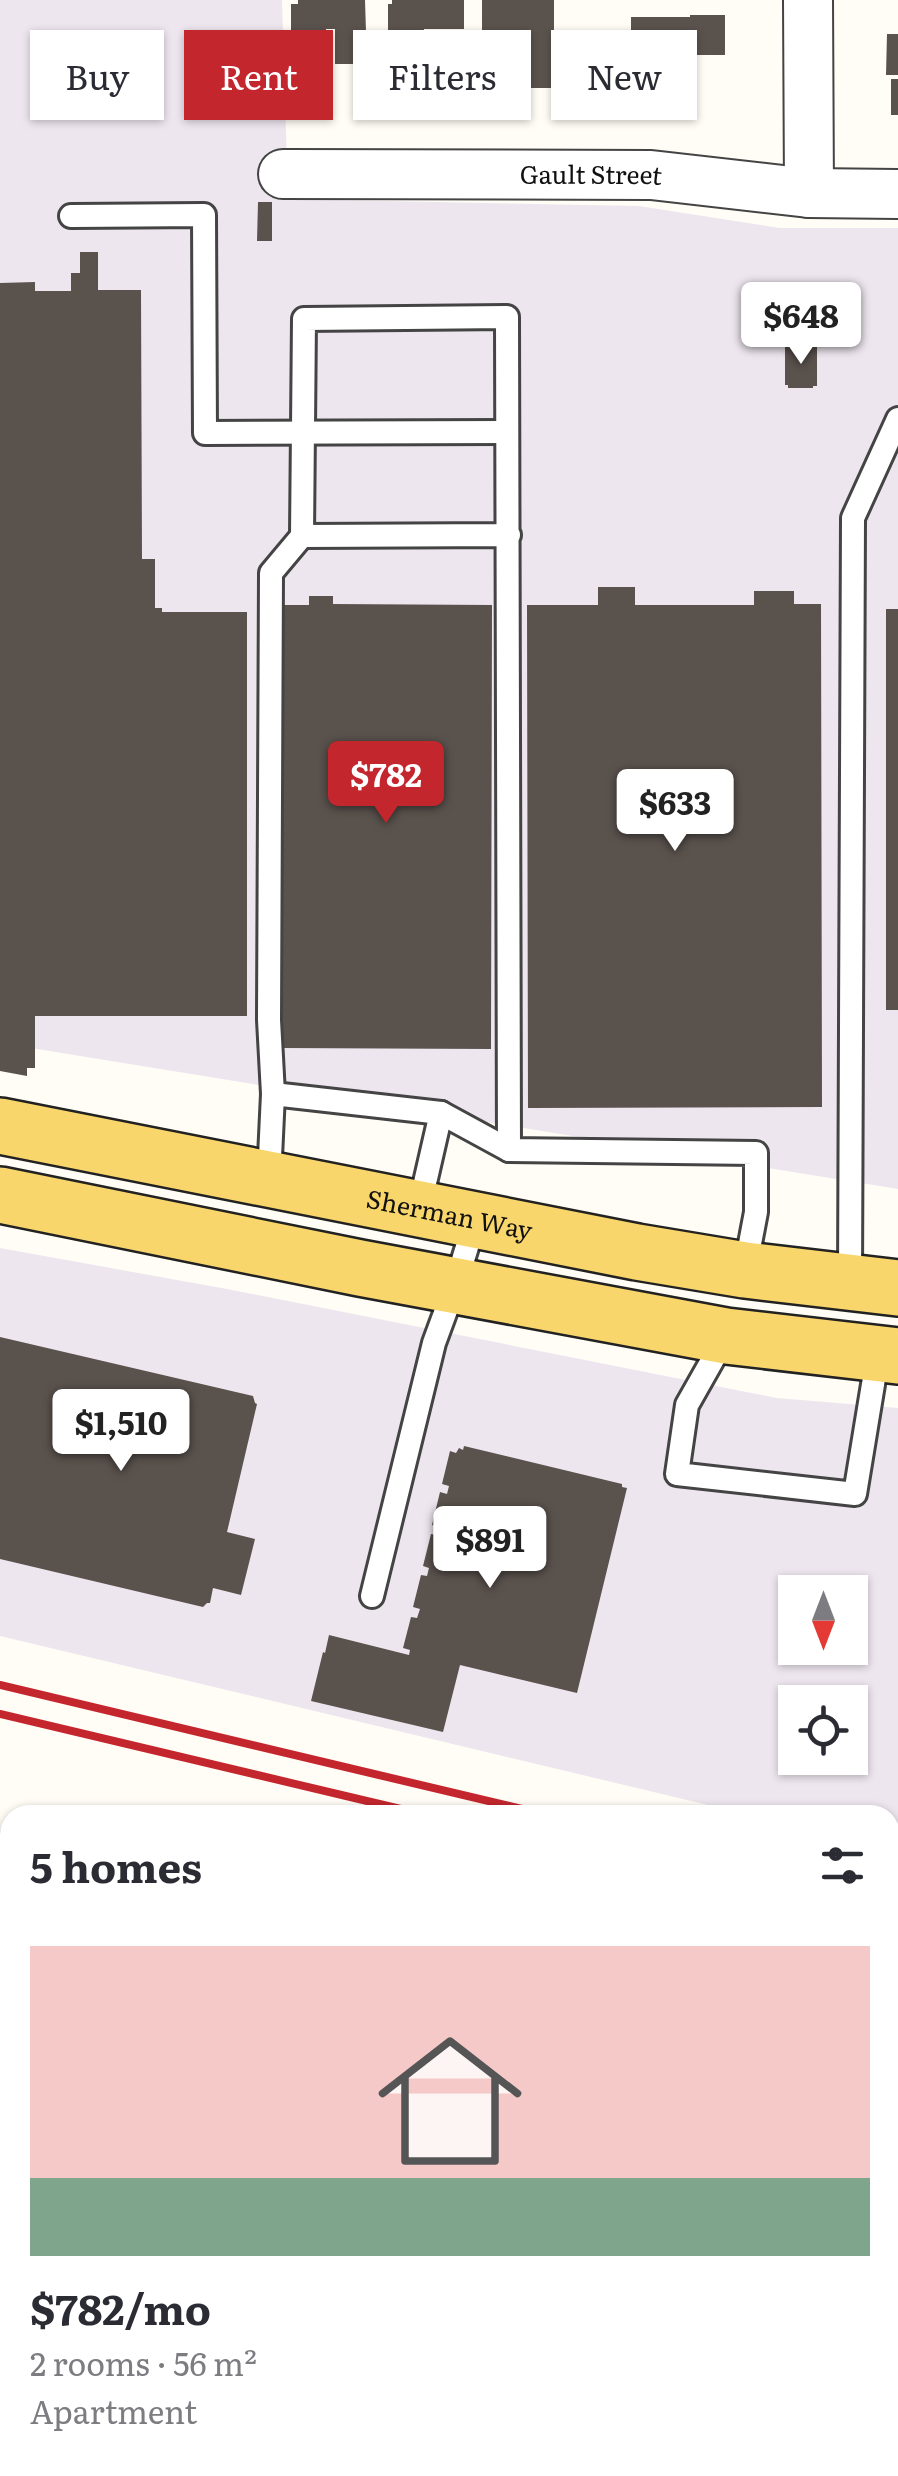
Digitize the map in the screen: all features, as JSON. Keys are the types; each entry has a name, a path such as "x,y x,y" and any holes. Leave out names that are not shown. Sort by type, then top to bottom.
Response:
{"main road":[{"name":"Sherman Way","path":"0,1126 637,1252 880,1286"},
{"path":"0,1196 726,1336 888,1355 880,1286"},
{"path":"726,1336 745,1270"}],"street":[{"path":"808,0 809,194"},
{"name":"Gault Street","path":"283,174 651,175 809,194 898,194"}],"lane":[{"path":"72,216 204,215 204,433 507,432"},
{"path":"269,1178 273,1094 269,1020 271,573 302,536 304,319 507,317 509,1150"},
{"path":"880,1286 853,518 898,419"},
{"path":"302,536 510,535"},
{"path":"273,1094 441,1113 509,1150 756,1153 756,1212 745,1270"},
{"path":"419,1209 441,1113"},
{"path":"372,1596 434,1343 475,1221"},
{"path":"726,1336 687,1405 677,1474 855,1494 888,1355"}],"shaded area":[{"path":"0,0 282,0 283,30 184,30 184,120 286,120 288,199 639,206 780,228 898,228 898,1189 0,1043"},
{"path":"0,1248 777,1398 898,1408 898,1805 708,1805 0,1636"}],"building":[{"path":"298,0 365,0 366,30 353,30 353,64 335,64 335,29 291,30 291,4 298,4"},
{"path":"392,0 464,0 464,29 388,30 388,4"},
{"path":"482,0 554,0 551,88 531,88 531,30 482,30"},
{"path":"725,15 725,55 697,55 697,30 631,30 631,17"},
{"path":"887,34 898,34 898,75 886,75"},
{"path":"891,79 898,79 898,115 891,115"},
{"path":"258,202 272,202 272,241 257,241"},
{"path":"80,252 98,252 98,290 141,290 142,559 155,559 155,608 162,608 162,612 247,612 247,1016 35,1016 35,1068 27,1068 27,1076 0,1071 0,283 35,282 35,291 71,291 71,273 80,273"},
{"path":"785,347 817,347 817,386 785,385"},
{"path":"598,587 635,587 635,605 754,605 754,591 794,591 794,604 821,604 822,1107 528,1108 527,605 598,605"},
{"path":"309,596 333,596 333,604 492,605 491,1049 281,1048 282,605 309,605"},
{"path":"886,609 898,609 898,1010 886,1010"},
{"path":"0,1337 253,1396 257,1404 227,1532 255,1539 241,1595 213,1588 210,1603 203,1607 0,1559"},
{"path":"464,1446 627,1488 577,1693 460,1665 443,1732 311,1701 329,1635 409,1655 410,1650 403,1648 411,1617 417,1618 420,1609 413,1607 421,1575 427,1576 429,1568 423,1566 431,1534 437,1535 439,1527 432,1525 440,1492 447,1494 449,1486 442,1484 450,1451 456,1453"}],"railway":[{"path":"0,1685 505,1805"},
{"path":"0,1714 384,1805"}]}
